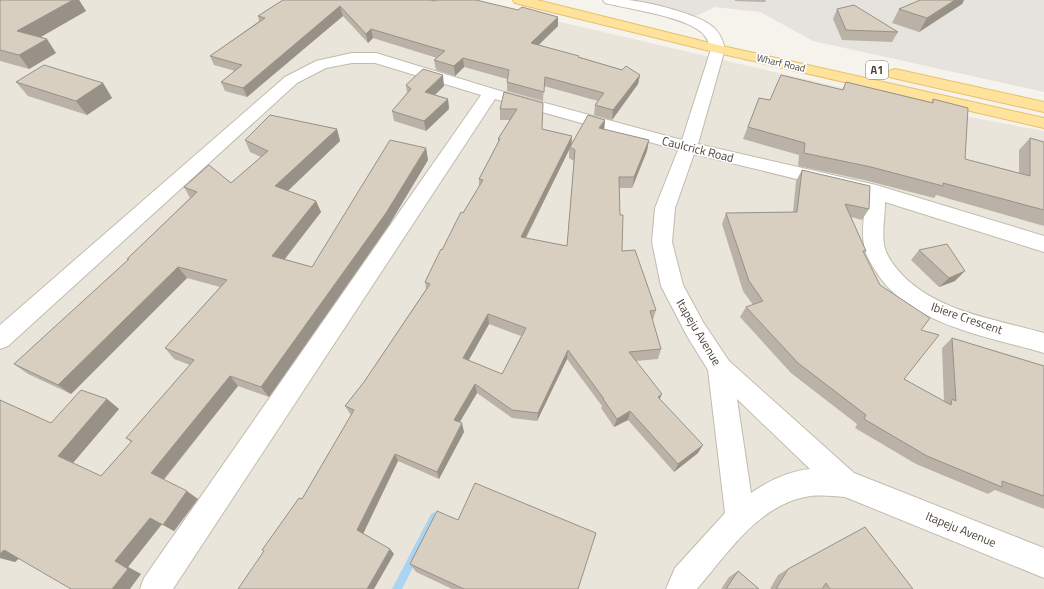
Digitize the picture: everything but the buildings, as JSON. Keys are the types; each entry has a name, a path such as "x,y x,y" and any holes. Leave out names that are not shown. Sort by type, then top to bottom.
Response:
{"main road":[{"name":"Wharf Road","path":"520,0 714,41 780,48"},
{"name":"Wharf Road","path":"570,0 714,41 1044,123"},
{"name":"A1","path":"881,70 1044,107"}],"street":[{"path":"610,0 692,21 707,29 714,41"},
{"name":"Itapeju Avenue","path":"714,41 688,147 665,208 662,242 672,286 695,329 720,368 845,483 1044,563"},
{"name":"Caulcrick Road","path":"0,339 291,80 321,64 352,58 376,58 491,93 688,147 876,192 1044,244"},
{"path":"155,589 491,93"},
{"name":"Ibiere Crescent","path":"876,192 874,245 881,263 900,286 918,301 956,317 1044,343"},
{"path":"720,368 740,517"},
{"path":"681,589 686,579 740,517 770,496 806,483 845,483"}],"shaded area":[{"path":"0,0 476,0 552,20 954,114 1044,131 1044,589 0,589"},
{"path":"629,0 1044,0 1044,92 813,41 760,12 715,7 696,16"}],"waterway":[{"path":"397,589 434,517"}]}
